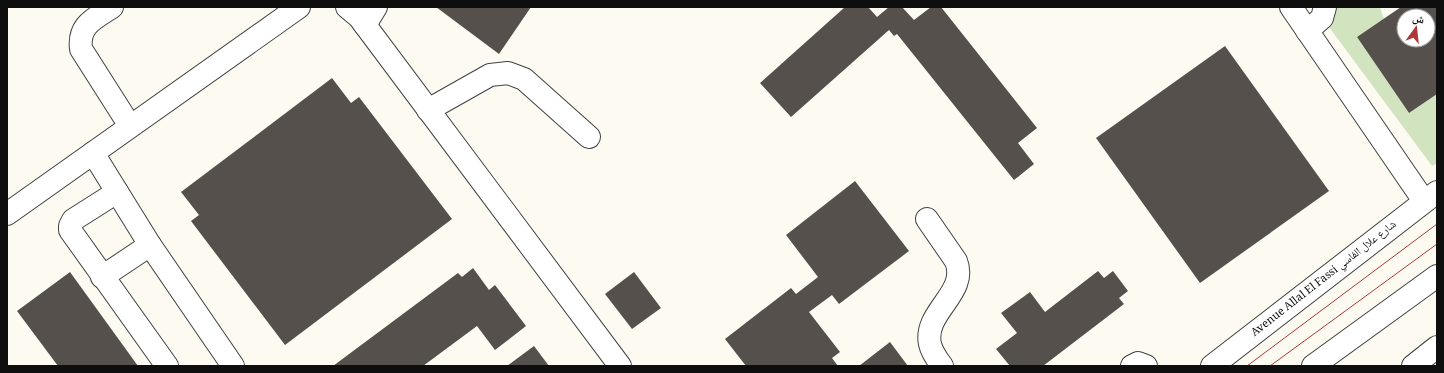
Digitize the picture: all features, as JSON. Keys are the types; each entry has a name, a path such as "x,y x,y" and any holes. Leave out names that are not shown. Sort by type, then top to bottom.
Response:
{"street":[{"path":"112,7 87,24 82,32 80,40 81,49 130,126"},
{"path":"7,214 299,7"},
{"path":"347,7 359,17 620,366"},
{"path":"365,25 376,7"},
{"path":"1291,7 1307,31 1431,196"},
{"path":"1307,31 1322,18 1325,7"},
{"path":"428,110 490,75 508,73 524,79 589,137"},
{"path":"93,152 150,245 233,366"},
{"path":"117,192 73,220 70,226 72,234 167,366"},
{"name":"Avenue Allal El Fassi شارع علال الفاسي","path":"1212,366 1431,196"},
{"path":"927,219 956,261 959,268 958,281 935,318 929,335 933,353 942,366"},
{"path":"102,277 150,245"},
{"path":"1313,366 1437,276"},
{"path":"1413,366 1437,347"},
{"path":"1132,366 1138,363 1146,366"}],"green space":[{"path":"1330,7 1380,7 1384,19 1357,37 1409,113 1437,94 1437,163 1432,166 1326,23"}],"building":[{"path":"436,7 531,7 499,54"},
{"path":"845,7 868,7 877,17 889,7 902,7 914,20 931,7 941,7 1037,128 1018,143 1034,164 1014,180 897,34 894,36 889,30 791,117 760,83"},
{"path":"1437,7 1437,94 1409,113 1357,37 1396,10 1396,48 1436,48 1436,8 1400,8"},
{"path":"1225,46 1329,191 1200,283 1096,138"},
{"path":"332,78 351,103 359,97 452,219 285,345 191,221 199,215 181,192"},
{"path":"855,181 909,251 839,304 832,295 809,312 840,352 832,358 838,366 746,366 725,339 791,288 796,294 818,277 786,235"},
{"path":"473,268 489,290 495,285 526,326 495,350 477,326 423,366 333,366 458,273 462,277"},
{"path":"1098,271 1104,278 1113,271 1128,291 1119,298 1124,304 1043,366 1010,366 996,349 1017,333 1001,313 1030,292 1045,312"},
{"path":"70,272 138,366 58,366 17,311"},
{"path":"634,272 661,308 632,329 605,294"},
{"path":"890,342 908,366 859,366"},
{"path":"534,346 549,366 507,366"}],"tram line":[{"path":"1247,366 1437,224"},
{"path":"1270,366 1437,244"}]}
